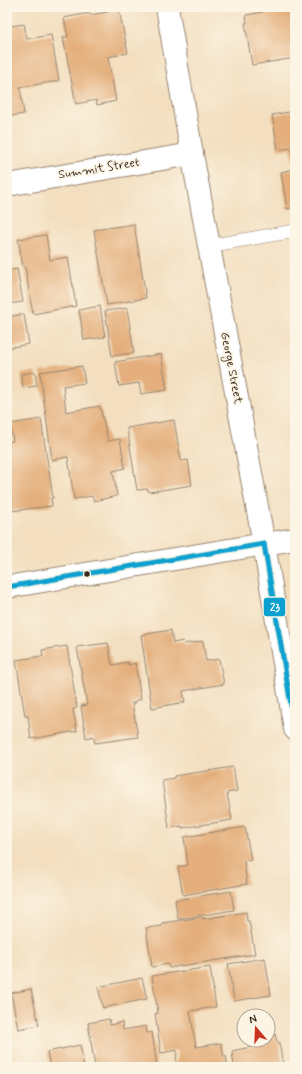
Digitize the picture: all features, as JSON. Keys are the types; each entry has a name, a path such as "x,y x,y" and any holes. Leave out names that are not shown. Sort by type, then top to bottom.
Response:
{"street":[{"name":"George Street","path":"167,7 208,246 264,544 295,729"},
{"name":"Summit Street","path":"7,185 192,154"},
{"path":"7,587 295,539"}],"lane":[{"path":"208,246 295,231"}],"building":[{"path":"288,7 288,9 295,8 295,58 252,65 245,23 247,23 246,15 263,12 263,10"},
{"path":"119,10 128,53 108,57 116,101 97,105 96,100 76,104 63,37 68,37 64,18 89,13 90,15"},
{"path":"8,12 10,26 24,24 27,39 51,35 59,81 20,87 24,114 7,117"},
{"path":"295,111 295,207 287,209 281,172 294,169 291,148 278,150 272,115"},
{"path":"134,224 146,298 107,305 94,230"},
{"path":"46,235 50,260 68,257 76,306 33,314 25,267 23,267 18,239"},
{"path":"17,269 23,302 7,304 7,271"},
{"path":"100,306 105,337 84,340 79,310"},
{"path":"127,308 134,353 112,356 105,311"},
{"path":"24,314 29,344 7,348 7,317"},
{"path":"161,354 167,390 141,394 139,383 119,386 115,362"},
{"path":"82,366 85,383 63,386 66,412 100,406 108,441 120,439 125,468 113,471 117,496 94,501 92,496 74,499 68,457 52,460 40,372"},
{"path":"35,372 37,386 23,388 21,374"},
{"path":"41,419 53,498 51,498 52,506 11,511 10,504 7,505 7,442 13,441 10,424"},
{"path":"174,420 181,461 188,460 192,485 149,492 148,489 137,490 127,428"},
{"path":"171,630 173,643 183,641 184,644 203,641 206,661 219,659 224,684 183,691 185,702 152,708 141,635"},
{"path":"108,643 112,665 128,662 128,665 135,663 141,699 135,701 135,703 132,703 138,737 95,743 93,736 86,738 81,706 87,705 77,647"},
{"path":"67,646 77,708 73,709 77,731 31,739 28,716 25,716 16,660 43,656 42,650"},
{"path":"233,767 237,791 227,793 232,820 182,828 182,826 169,828 162,780 174,778 174,776"},
{"path":"245,827 251,860 244,861 247,884 183,895 178,867 188,865 184,837"},
{"path":"231,891 234,910 178,919 175,900"},
{"path":"246,912 255,954 169,968 168,964 152,967 146,928 162,926 162,923 203,917 203,919"},
{"path":"265,958 271,995 234,1001 228,964"},
{"path":"210,967 216,1007 190,1011 196,1047 221,1043 228,1067 170,1067 176,1065 177,1050 161,1053 155,1014 158,1013 152,976"},
{"path":"142,978 147,999 103,1008 98,987"},
{"path":"31,989 39,1025 18,1029 11,993"},
{"path":"109,1019 110,1025 122,1022 123,1030 146,1026 147,1033 152,1032 157,1067 95,1067 88,1023"},
{"path":"276,1038 277,1042 279,1042 283,1065 278,1067 234,1067 232,1051 246,1048 276,1048"},
{"path":"80,1045 84,1067 50,1067 47,1052"}],"transit line":[{"name":"23","path":"264,544 295,729"},
{"name":"23","path":"7,587 264,544"}]}
